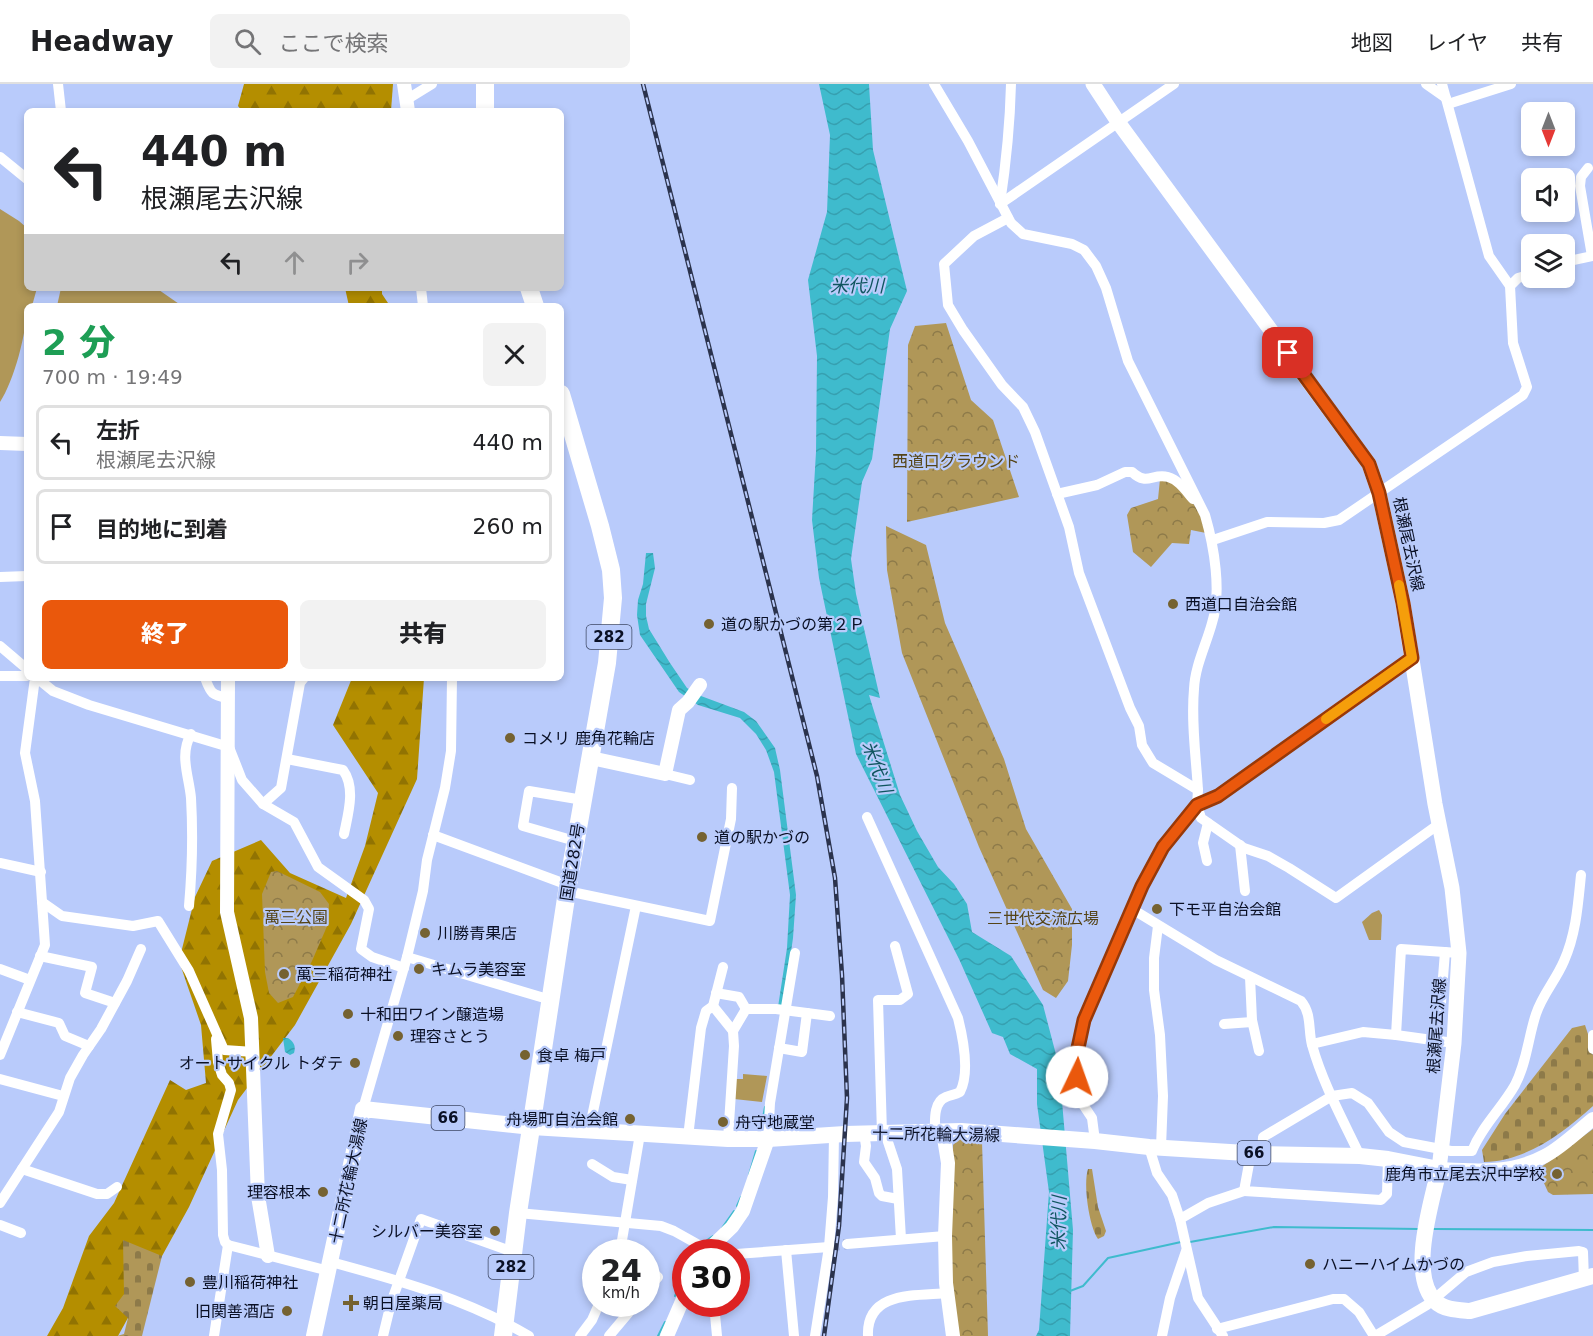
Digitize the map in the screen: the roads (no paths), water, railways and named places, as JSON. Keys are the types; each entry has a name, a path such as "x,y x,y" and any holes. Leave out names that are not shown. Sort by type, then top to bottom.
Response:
{"highway":[{"path":"484,84 485,108"},
{"name":"国道282号","path":"504,1329 518,1213 567,888 607,663 612,598 611,570 564,405"}],"main road":[{"name":"根瀬尾去沢線","path":"1093,84 1118,122 1363,455 1369,464 1379,493 1403,603 1439,824 1452,888 1454,1043 1439,1169"},
{"name":"十二所花輪大湯線","path":"314,1336 363,1109 532,1127 688,1137 768,1139 834,1134 961,1131 1155,1147 1360,1156 1439,1169"},
{"path":"1439,1169 1423,1251 1424,1281 1434,1300 1442,1306 1470,1311 1588,1278"}],"street":[{"path":"58,84 61,108"},
{"path":"404,84 407,106"},
{"path":"407,106 432,84"},
{"path":"934,84 968,141 1011,224 1023,234 1060,240 1084,250 1096,266 1106,288 1128,361 1202,508 1213,540 1215,598 1213,622 1200,660 1194,688 1197,805 1201,819 1244,848 1268,856 1289,867 1336,898 1439,824"},
{"path":"1000,204 1011,116 1011,84"},
{"path":"1000,204 1174,84"},
{"path":"1426,84 1447,101"},
{"path":"1213,540 1267,522 1324,523 1339,520 1523,395 1527,387 1513,344 1510,286 1489,256 1442,84"},
{"path":"1447,101 1511,84"},
{"path":"0,157 24,177"},
{"path":"1575,260 1592,256 1580,186 1581,177 1588,168"},
{"path":"1008,218 974,236 944,264 948,304 963,330 1002,385 1023,407 1035,432 1069,527 1079,573 1130,708 1140,726 1142,746 1152,763 1198,790"},
{"path":"1510,286 1521,277"},
{"path":"0,442 24,444"},
{"path":"1057,494 1097,485 1125,472 1132,472 1146,480 1166,476 1174,480 1202,508"},
{"path":"0,576 24,576"},
{"path":"0,646 24,666"},
{"path":"1095,1141 1092,1118 1076,1094 1078,1048 1084,1020 1132,909 1163,847 1197,805 1218,796 1412,658"},
{"path":"0,676 24,676"},
{"path":"0,1055 45,945 35,801 25,753 36,681"},
{"path":"40,681 53,691 90,705 229,747 242,780 263,804 294,822 318,867 364,900 369,909 361,949 372,957 406,962 551,1000"},
{"path":"206,681 215,696 228,698"},
{"path":"228,681 227,912 251,1018 258,1196 268,1256"},
{"path":"263,804 281,788 302,681"},
{"path":"363,1109 406,962 423,891 427,860 445,788 451,751 452,681"},
{"path":"665,774 679,710 699,688"},
{"path":"189,906 191,798 185,768 185,753 191,734"},
{"path":"591,758 690,780"},
{"path":"287,759 343,770 349,778 350,806 344,834"},
{"path":"433,835 567,888 636,906 710,921 731,819 732,788"},
{"path":"575,841 523,826 529,791 583,800"},
{"path":"867,817 958,1018 964,1042 964,1085 960,1092 938,1102 935,1114 948,1163 945,1236 953,1336"},
{"path":"1207,861 1203,843 1208,823"},
{"path":"1240,845 1245,891"},
{"path":"0,863 40,872"},
{"path":"1467,1171 1478,1135 1513,1088 1521,1072 1536,1014 1546,990 1563,963 1577,919 1581,875"},
{"path":"42,902 62,916 133,926 158,921 189,971 224,1050 254,1052"},
{"path":"589,1131 636,906"},
{"path":"1132,909 1250,977 1301,1002 1307,1009 1312,1044 1325,1082 1360,1156"},
{"path":"1158,926 1154,958 1154,990 1163,1096 1155,1147 1157,1173 1172,1195 1180,1219 1197,1298 1220,1332 1333,1299 1344,1299 1359,1312 1375,1336 1434,1300 1466,1272 1493,1262 1527,1256 1567,1251 1583,1252 1588,1278"},
{"path":"895,946 909,994 900,1000 878,1000 884,1133 897,1169 901,1239"},
{"path":"0,1203 59,1112 70,1078 101,1029 141,949"},
{"path":"1396,1035 1401,949 1452,952 1438,1041"},
{"path":"720,1239 743,1210 768,1139 770,1103 779,1048 781,1010 795,953"},
{"path":"40,956 92,967 85,993 115,1003"},
{"path":"688,1137 701,1028 706,1011 713,1006 723,967"},
{"path":"0,969 30,980"},
{"path":"1250,977 1252,1022 1259,1051"},
{"path":"717,993 739,997 746,1009"},
{"path":"713,1006 733,1031"},
{"path":"746,1009 781,1010 830,1016"},
{"path":"728,1138 733,1031 746,1009"},
{"path":"17,1012 59,1023 65,1036 89,1047"},
{"path":"779,1048 802,1052 807,1013"},
{"path":"1224,1024 1252,1022"},
{"path":"216,1030 218,1062 222,1075 229,1083 231,1090 218,1134 222,1170 223,1235 228,1245 268,1256 399,1280 504,1329 529,1336"},
{"path":"1312,1044 1363,1032 1454,1043"},
{"path":"1593,1035 1593,1049"},
{"path":"0,1078 63,1096"},
{"path":"1244,1191 1263,1137 1332,1095 1352,1093 1368,1103 1389,1132 1404,1142 1464,1152 1472,1151"},
{"path":"1439,1169 1491,1172 1535,1161 1547,1155 1593,1119"},
{"path":"864,1133 866,1146 864,1162 875,1178 879,1193 882,1196 898,1199"},
{"path":"624,1239 640,1134"},
{"path":"815,1336 829,1247 834,1134"},
{"path":"1180,1219 1208,1203 1244,1191 1381,1200 1387,1194 1388,1159"},
{"path":"592,1164 613,1177 632,1180"},
{"path":"22,1169 97,1194 107,1194 117,1187"},
{"path":"518,1213 661,1226 675,1230 688,1239"},
{"path":"383,1336 391,1303 421,1219 513,1252"},
{"path":"0,1225 21,1233"},
{"path":"847,1244 945,1236"},
{"path":"214,1336 228,1245"},
{"path":"750,1253 829,1247"},
{"path":"786,1250 794,1336"},
{"path":"1162,1336 1173,1289 1186,1251"},
{"path":"868,1336 867,1328 872,1313 881,1303 893,1299 948,1293"},
{"path":"580,1336 593,1317"},
{"path":"609,1336 625,1317"},
{"path":"667,1336 675,1317"},
{"path":"715,1317 717,1336"}],"water":[{"name":"米代川","path":"819,84 869,84 873,150 907,291 890,329 872,459 862,482 851,559 856,594 880,698 869,695 900,795 938,867 954,884 967,904 972,932 1011,956 1043,1005 1059,1066 1073,1230 1070,1336 1036,1336 1039,1330 1049,1192 1037,1104 1037,1069 1010,1054 1003,1037 992,1033 959,959 856,754 819,578 812,520 816,452 817,356 808,280 827,212 830,135"},
{"path":"646,553 653,553 655,568 646,604 646,616 649,629 670,663 687,688 701,696 744,712 756,721 775,748 780,770 796,895 793,938 783,1008 778,1007 787,948 790,895 774,772 766,750 756,734 740,718 698,705 679,692 640,635 637,615 638,600 643,584"},
{"path":"283,1038 288,1038 293,1043 294,1053 290,1055 285,1052"}],"waterway":[{"path":"761,1128 765,1107"},
{"path":"749,1175 756,1151"},
{"path":"737,1206 741,1197"},
{"path":"722,1228 734,1211"},
{"path":"1190,1242 1274,1227 1419,1229"},
{"path":"1434,1229 1593,1230"},
{"path":"709,1239 713,1236"},
{"path":"1070,1291 1083,1286 1108,1258 1181,1242"},
{"path":"658,1336 665,1322"}],"tunnel":[{"path":"829,1247 847,1244"}],"railway":[{"path":"643,84 817,776 835,878 847,1098 839,1226 824,1336"}],"place":[{"name":"西道口自治会館","path":"1173,604"},
{"name":"道の駅かづの第２Ｐ","path":"709,624"},
{"name":"コメリ 鹿角花輪店","path":"510,738"},
{"name":"道の駅かづの","path":"702,837"},
{"name":"下モ平自治会館","path":"1157,909"},
{"name":"川勝青果店","path":"425,933"},
{"name":"キムラ美容室","path":"419,969"},
{"name":"萬三稲荷神社","path":"284,974"},
{"name":"十和田ワイン醸造場","path":"348,1014"},
{"name":"理容さとう","path":"398,1036"},
{"name":"食卓 梅戸","path":"525,1055"},
{"name":"オートサイクル トダテ","path":"355,1063"},
{"name":"舟場町自治会館","path":"630,1119"},
{"name":"舟守地蔵堂","path":"723,1122"},
{"name":"鹿角市立尾去沢中学校","path":"1557,1174"},
{"name":"理容根本","path":"323,1192"},
{"name":"シルバー美容室","path":"495,1231"},
{"name":"ハニーハイムかづの","path":"1310,1264"},
{"name":"豊川稲荷神社","path":"190,1282"},
{"name":"朝日屋薬局","path":"351,1303"},
{"name":"旧関善酒店","path":"287,1311"}],"park label":[{"name":"西道口グラウンド","path":"956,461"},
{"name":"萬三公園","path":"296,917"},
{"name":"三世代交流広場","path":"1043,918"}]}
